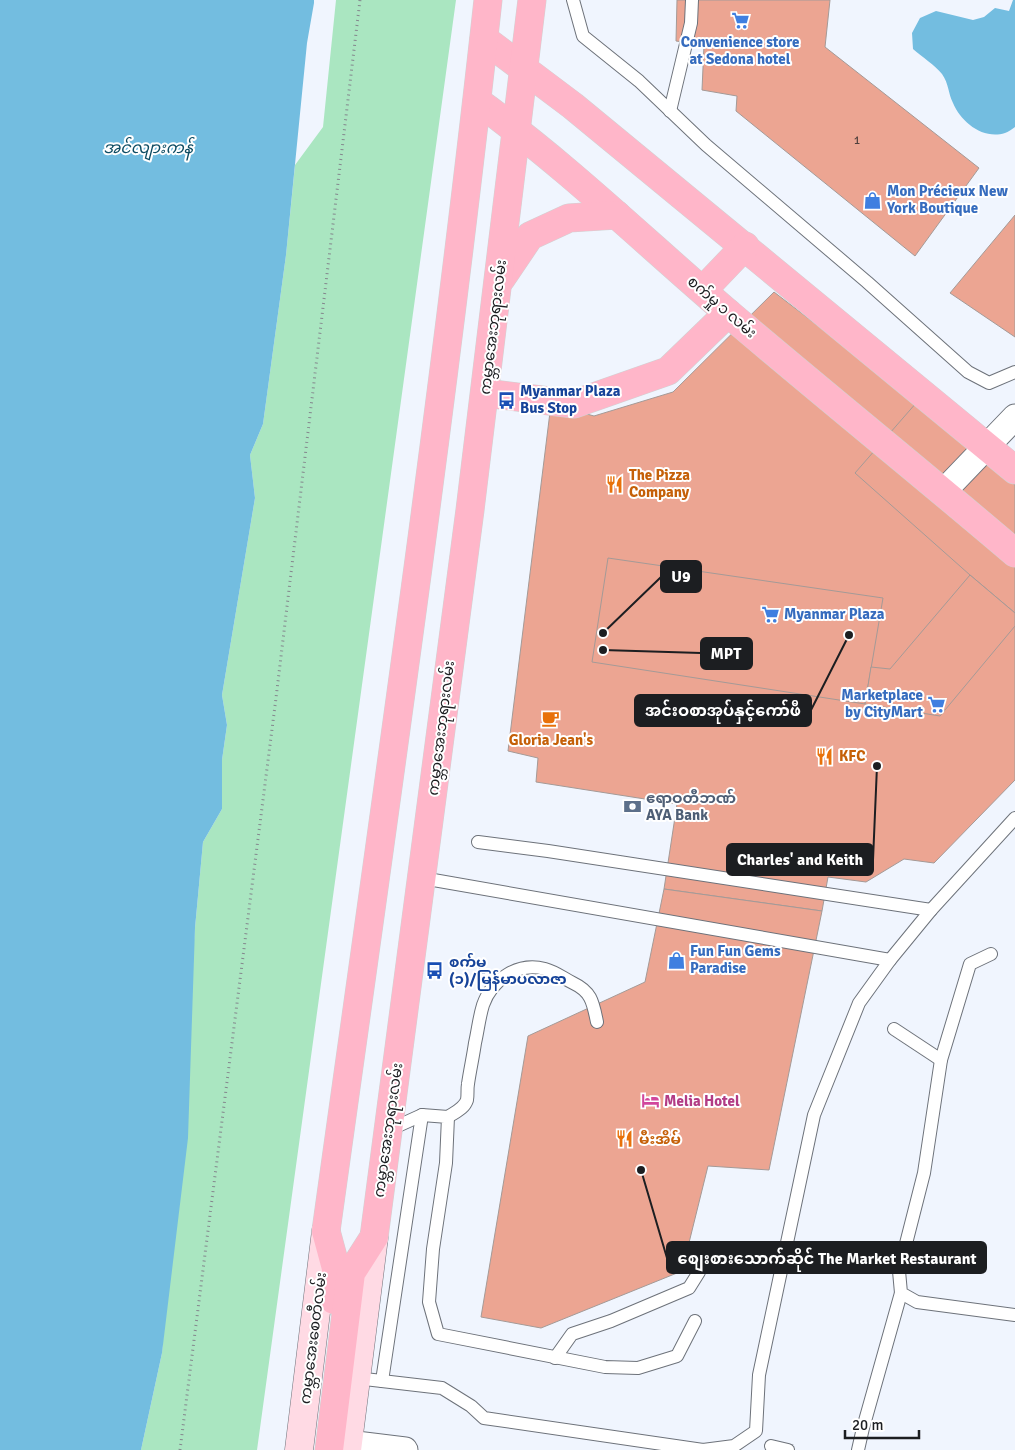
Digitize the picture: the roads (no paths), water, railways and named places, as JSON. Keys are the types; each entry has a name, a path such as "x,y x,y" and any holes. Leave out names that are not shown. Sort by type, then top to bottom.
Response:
{"main road":[{"path":"477,101 488,0"},
{"name":"ကမ္ဘာအေးဘုရားလမ်း","path":"305,1448 329,1402 351,1273 374,1237 423,878 431,836 532,0"},
{"path":"484,39 573,106 1015,470"},
{"name":"ကမ္ဘာအေးဘုရားလမ်း","path":"341,1448 329,1402 337,1272 326,1231 396,724 477,101"},
{"name":"စက်မှု ၁ လမ်း","path":"477,101 515,129 617,215 728,313 1015,553"},
{"path":"498,283 530,236 569,218 617,215"},
{"path":"702,290 744,246"},
{"path":"485,393 574,404 668,371 728,313"},
{"name":"ကမ္ဘာအေးစေတီလမ်း","path":"305,1448 326,1231"},
{"path":"341,1448 369,1379 374,1237"}],"street":[{"path":"943,492 1015,417"},
{"path":"341,1448 405,1450"}],"lane":[{"path":"573,0 583,36 639,81 706,145 867,282 968,372 990,383 1015,372"},
{"path":"670,111 691,23 692,0"},
{"path":"422,1115 369,1379 442,1388 471,1406 484,1418 702,1450 735,1448 756,1431 759,1375 814,1115 859,1003 890,960 931,910 1015,818"},
{"path":"478,842 931,910"},
{"path":"423,878 890,960"},
{"path":"858,1450 901,1293 899,1271 924,1173 941,1060 970,964 992,954"},
{"path":"389,1130 422,1115 448,1117 462,1109 467,1100 480,1016 484,1003 494,986 508,973 522,968 538,968 563,976 586,990 594,1004 597,1022"},
{"path":"894,1029 941,1060"},
{"path":"448,1117 446,1163 433,1249 429,1302 438,1334 605,1368 638,1368 677,1356 695,1321"},
{"path":"555,1358 572,1334 611,1321 689,1288 699,1272 703,1259 720,1250 756,1251"},
{"path":"901,1293 917,1302 1015,1315"},
{"path":"772,1446 788,1450"}],"water":[{"name":"အင်လျားကန်","path":"0,0 314,0 307,43 286,255 263,424 250,455 255,498 222,695 227,725 222,760 222,809 203,842 195,928 188,1138 162,1353 141,1450 0,1450"},
{"path":"1013,0 1015,0 1015,127 1005,133 989,134 974,128 961,117 953,103 942,74 913,49 912,33 920,18 936,11 973,20 984,17 995,8 1009,11"}],"place":[{"name":"Convenience store at Sedona hotel","path":"740,21"},
{"name":"Mon Précieux New York Boutique","path":"873,200"},
{"name":"Myanmar Plaza Bus Stop","path":"506,400"},
{"name":"The Pizza Company","path":"615,484"},
{"name":"Myanmar Plaza","path":"770,614"},
{"name":"U9","path":"603,633"},
{"name":"အင်းဝစာအုပ်နှင့်ကော်ဖီ","path":"849,635"},
{"name":"MPT","path":"603,650"},
{"name":"Marketplace by CityMart","path":"937,704"},
{"name":"Gloria Jean's","path":"551,719"},
{"name":"KFC","path":"825,756"},
{"name":"Charles' and Keith","path":"877,766"},
{"name":"ဧရာဝတီဘဏ် AYA Bank","path":"632,807"},
{"name":"Fun Fun Gems Paradise","path":"676,960"},
{"name":"စက်မှု (၁)/မြန်မာပလာဇာ","path":"435,971"},
{"name":"Melia Hotel","path":"650,1101"},
{"name":"မီးအိမ်","path":"625,1139"},
{"name":"စျေးစားသောက်ဆိုင် The Market Restaurant","path":"641,1170"}]}
